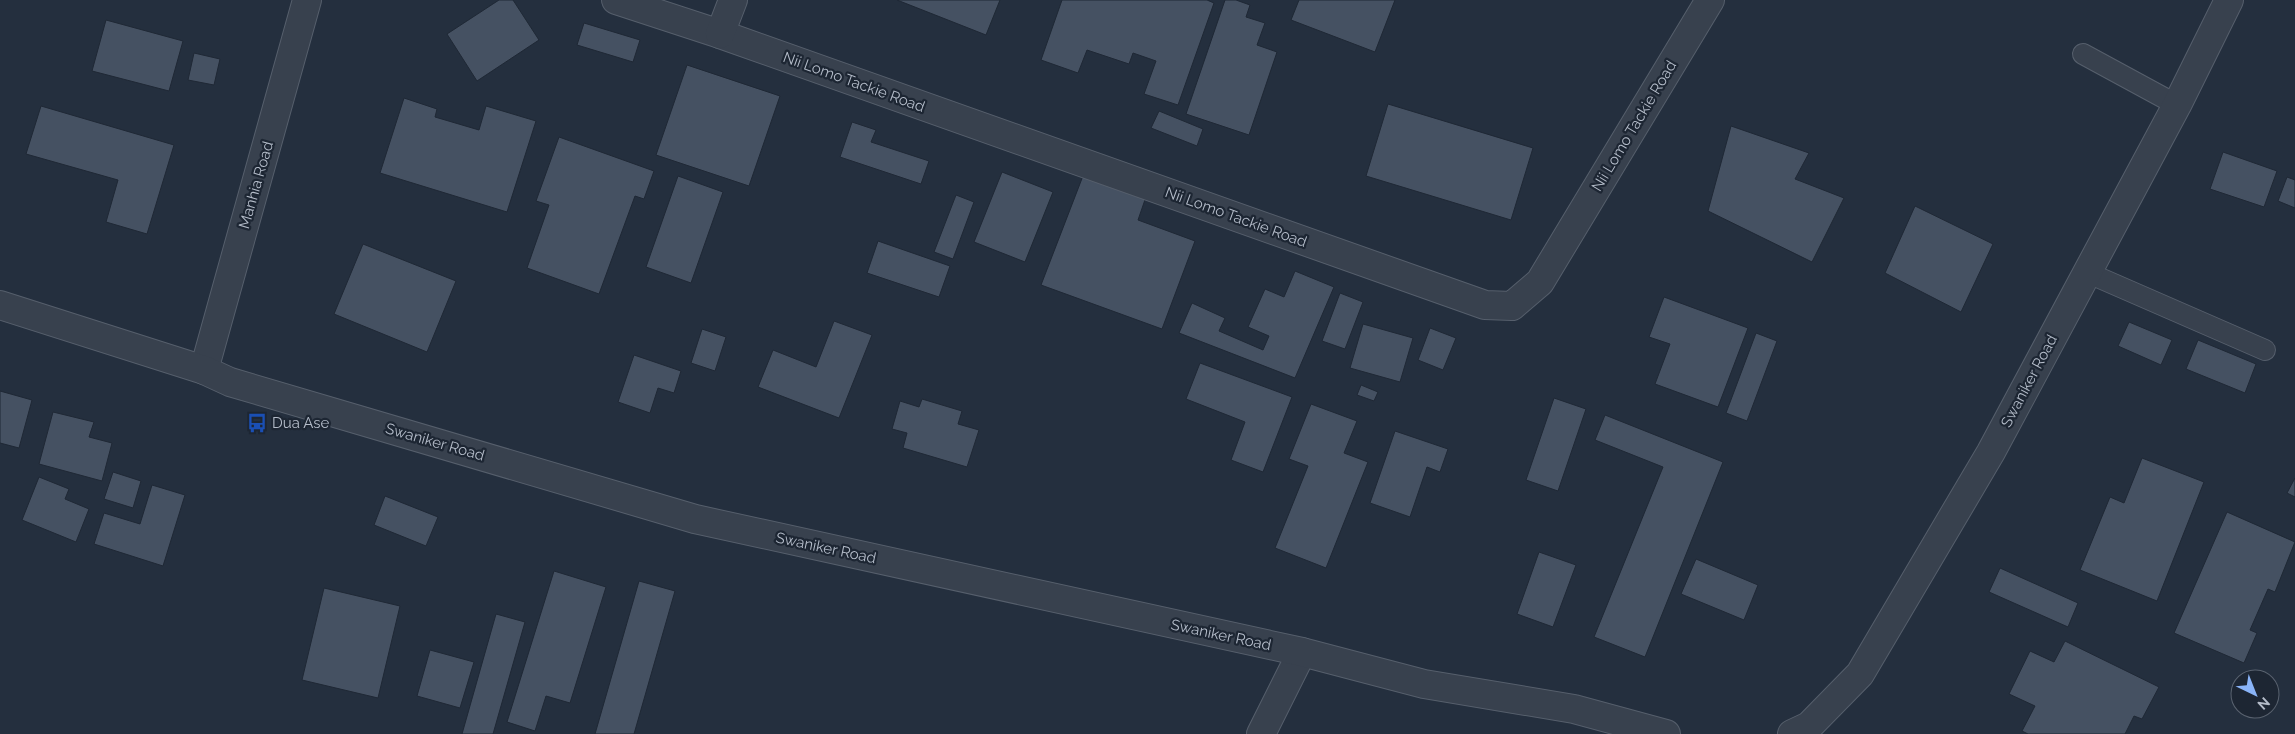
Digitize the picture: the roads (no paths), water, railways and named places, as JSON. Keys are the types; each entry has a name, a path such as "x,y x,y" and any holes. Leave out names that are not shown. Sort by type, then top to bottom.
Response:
{"street":[{"name":"Manhia Road","path":"204,370 307,0"},
{"name":"Nii Lomo Tackie Road","path":"616,0 720,34 1485,305 1512,306 1540,282 1699,3"},
{"path":"720,34 733,0"},
{"name":"Swaniker Road","path":"1792,734 1809,726 1860,674 1991,452 2177,105 2228,0"},
{"name":"Swaniker Road","path":"0,305 204,370 230,382 695,519 1302,652 1424,684 1574,709 1666,734"},
{"path":"1261,734 1302,652"}],"lane":[{"path":"2083,54 2177,105"},
{"path":"2086,272 2266,350"}],"place":[{"name":"Dua Ase","path":"257,423"}]}
